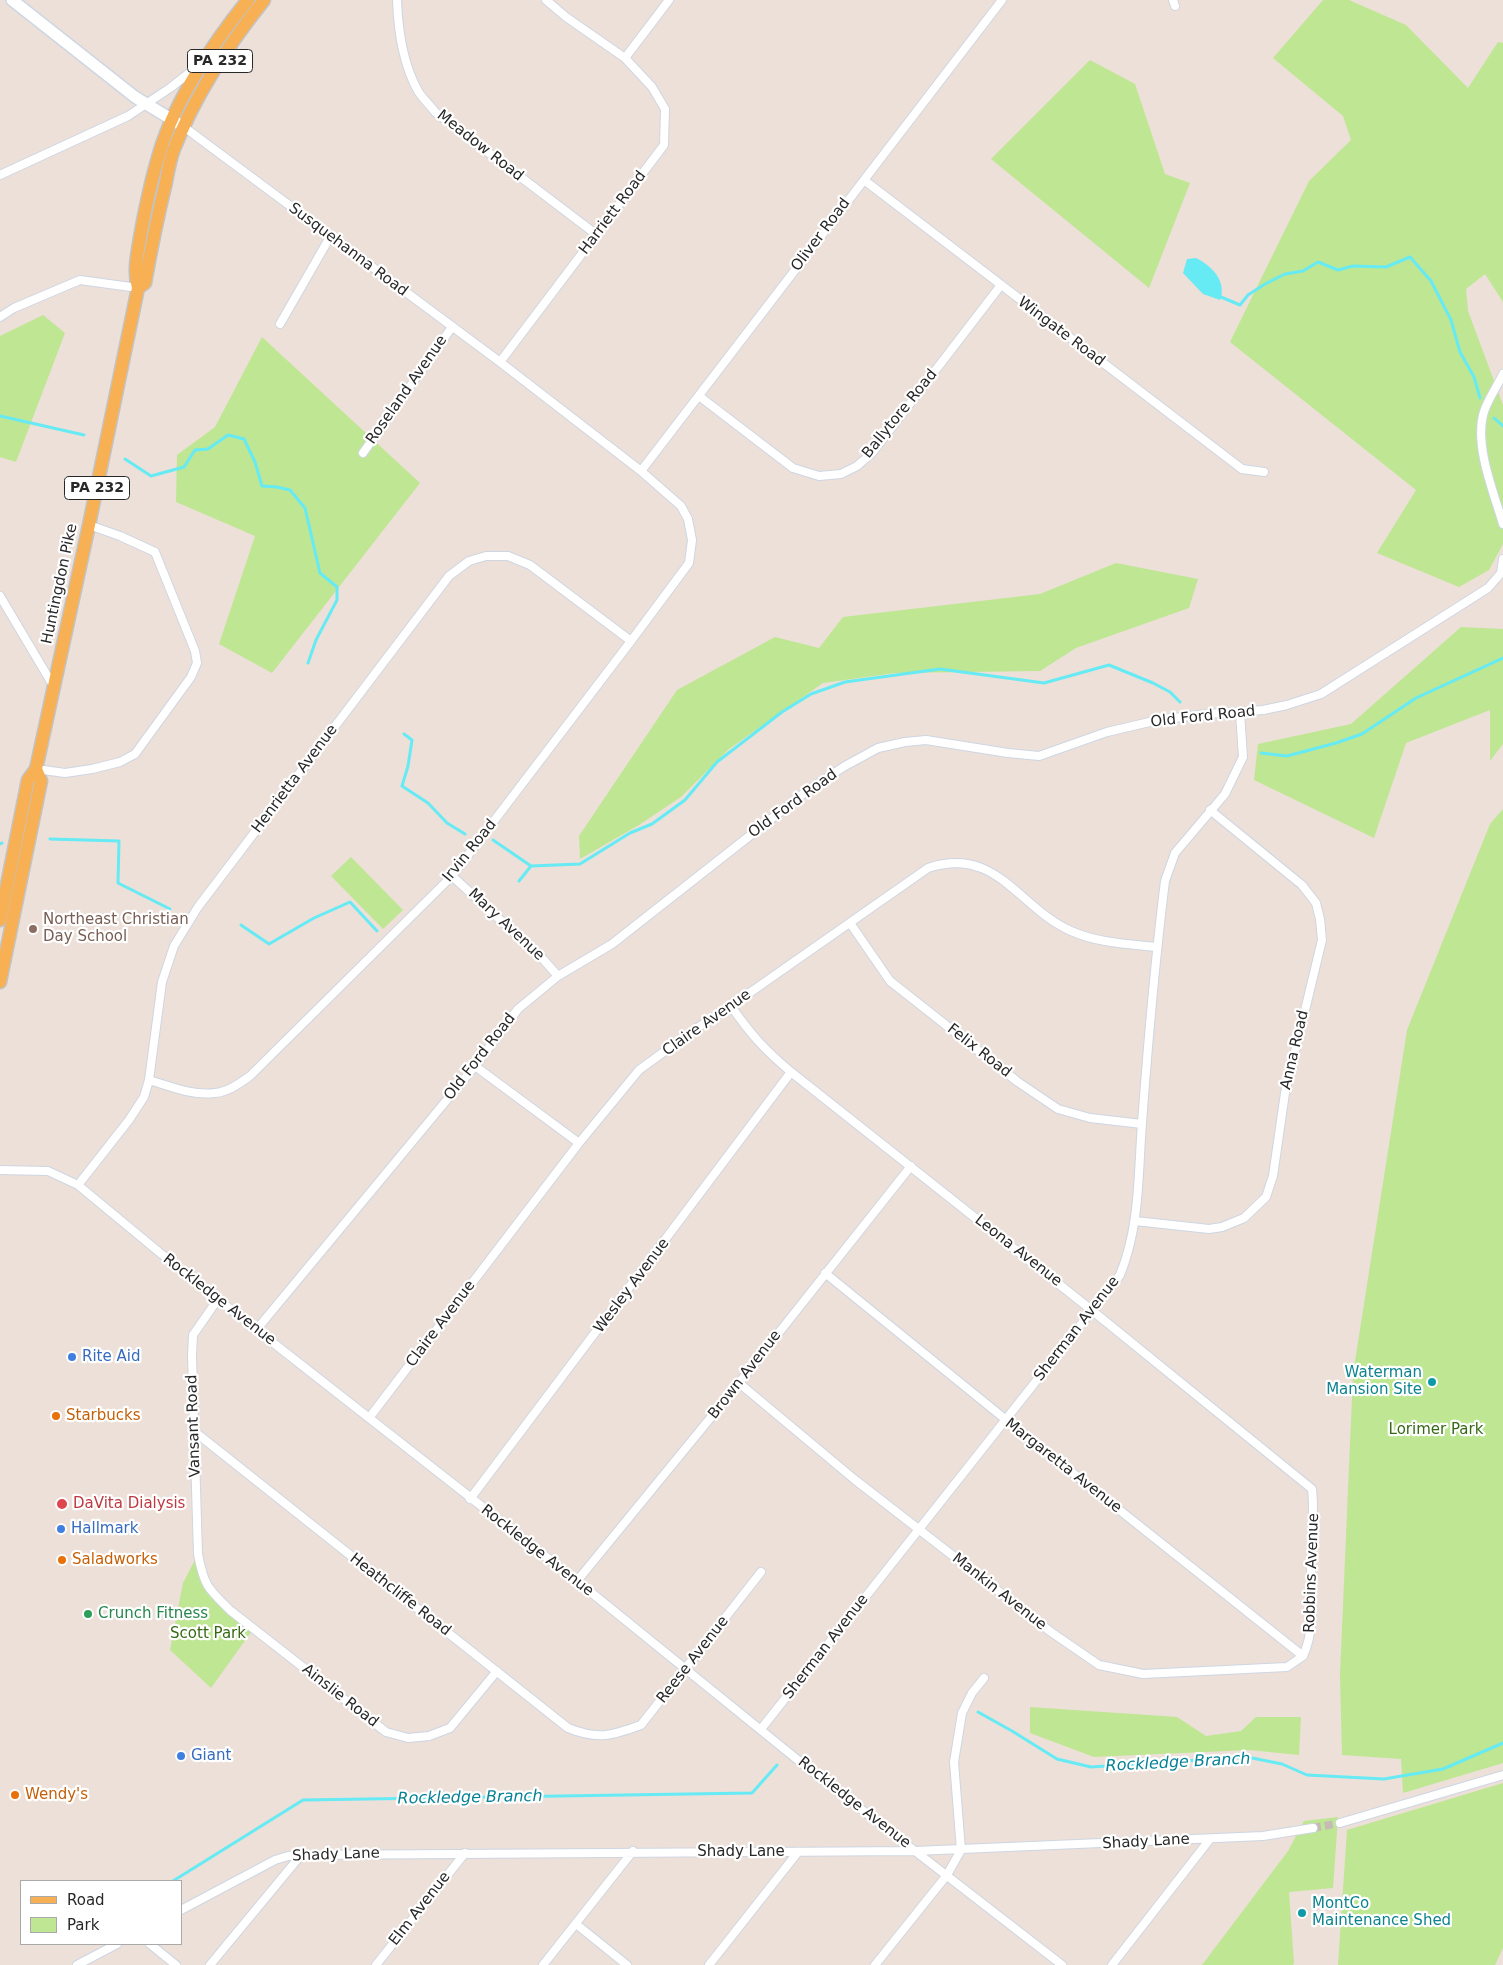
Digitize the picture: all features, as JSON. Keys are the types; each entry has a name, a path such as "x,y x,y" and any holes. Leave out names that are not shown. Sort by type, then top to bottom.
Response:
{"main road":[{"name":"Susquehanna Road","path":"12,0 146,104 178,124"},
{"name":"Huntingdon Pike","path":"0,920 28,780 36,769 138,288 145,283 157,218 174,151 184,96 206,59 248,0"},
{"name":"Huntingdon Pike","path":"178,124 195,103 248,20 264,0"},
{"name":"Huntingdon Pike","path":"0,982 41,780 36,769"}],"street":[{"name":"Meadow Road","path":"397,0 398,20 407,68 419,92 435,112 597,235"},
{"name":"Harriett Road","path":"500,362 664,145 665,109 652,87 625,58 566,17 546,0"},
{"path":"625,58 669,0"},
{"name":"Oliver Road","path":"641,471 1002,0"},
{"path":"0,175 128,116 206,59"},
{"name":"Susquehanna Road","path":"178,124 500,362 641,471 681,506"},
{"name":"Wingate Road","path":"864,180 1242,469 1264,472"},
{"path":"280,324 330,237"},
{"path":"0,317 14,308 80,280 138,288"},
{"name":"Ballytore Road","path":"699,396 793,468 820,476 841,474 858,466 872,453 1001,286"},
{"name":"Roseland Avenue","path":"362,453 452,328"},
{"path":"1503,374 1484,413 1481,425 1482,446 1488,473 1503,524"},
{"name":"Irvin Road","path":"149,1080 196,1092 216,1093 234,1087 250,1076 452,876 689,562 692,540 688,519 681,506"},
{"path":"36,769 65,773 92,769 120,762 135,754 191,677 197,664 195,650 155,552 120,536 89,525"},
{"name":"Henrietta Avenue","path":"78,1185 129,1120 144,1097 149,1080 162,982 174,946 198,907 449,576 469,561 486,556 508,556 530,565 631,641"},
{"name":"Old Ford Road","path":"257,1329 475,1066 518,1009 558,976 612,944 808,790 845,766 878,748 926,740 1039,756 1107,732 1158,720 1279,707 1321,694 1488,588 1500,573 1503,559"},
{"path":"0,596 54,687"},
{"name":"Sherman Avenue","path":"761,1729 1120,1275 1129,1252 1136,1221 1157,947 1165,881 1175,853 1225,794 1242,757 1240,712"},
{"name":"Anna Road","path":"1136,1221 1209,1229 1244,1218 1266,1197 1273,1176 1285,1093 1322,940 1316,903 1302,886 1210,810"},
{"name":"Claire Avenue","path":"369,1418 578,1143 639,1070 928,868 943,863 967,863 991,872 1050,919 1071,931 1089,938 1115,943 1157,947"},
{"name":"Mary Avenue","path":"452,876 542,958 558,976"},
{"name":"Felix Road","path":"850,923 890,981 1018,1082 1058,1109 1090,1118 1142,1124"},
{"name":"Leona Avenue","path":"731,1006 744,1026 763,1048 1093,1311 1312,1489"},
{"path":"475,1066 578,1143"},
{"name":"Wesley Avenue","path":"470,1498 792,1072"},
{"name":"Brown Avenue","path":"577,1581 739,1383 910,1166"},
{"name":"Rockledge Avenue","path":"0,1170 48,1171 78,1185 218,1299 577,1581 804,1765 1062,1965"},
{"name":"Margaretta Avenue","path":"825,1273 1005,1420 1303,1656"},
{"name":"Vansant Road","path":"208,1590 201,1572 198,1554 192,1356 193,1335 218,1299"},
{"name":"Mankin Avenue","path":"739,1383 854,1479 1050,1632 1099,1665 1144,1674 1287,1666 1303,1656"},
{"name":"Heathcliffe Road","path":"195,1432 568,1728 586,1735 615,1735"},
{"name":"Robbins Avenue","path":"1303,1656 1308,1645 1312,1624 1311,1565 1314,1504 1312,1489"},
{"name":"Reese Avenue","path":"615,1735 641,1725 761,1572"},
{"name":"Ainslie Road","path":"208,1590 386,1732 408,1738 429,1736 450,1728 497,1671"},
{"path":"875,1965 946,1875 961,1850 954,1762 962,1713 972,1693 984,1678"},
{"path":"1340,1823 1503,1775"},
{"name":"Shady Lane","path":"182,1909 275,1860 301,1855 961,1850 1263,1836 1313,1828"},
{"path":"1112,1965 1210,1839"},
{"path":"543,1965 633,1851"},
{"path":"709,1965 798,1852"},
{"name":"Elm Avenue","path":"376,1965 464,1853"},
{"path":"210,1965 301,1855"},
{"path":"576,1924 627,1965"},
{"path":"77,1965 115,1945"},
{"path":"151,1945 176,1965"}],"green space":[{"path":"1323,0 1349,0 1406,25 1468,88 1498,42 1503,43 1503,302 1485,274 1466,289 1468,311 1503,405 1503,544 1489,570 1459,587 1377,553 1416,490 1230,342 1309,181 1351,140 1343,116 1273,58"},
{"path":"1090,60 1135,84 1165,174 1190,183 1149,288 991,159"},
{"path":"43,315 65,333 16,462 0,457 0,336"},
{"path":"262,337 420,483 272,673 219,644 255,536 176,502 177,455 215,427"},
{"path":"1116,563 1198,579 1189,608 1076,648 1040,671 895,673 823,683 729,749 681,797 639,825 580,859 579,836 677,690 775,637 819,648 843,617 1040,594"},
{"path":"1461,627 1503,629 1503,744 1490,761 1490,710 1406,743 1374,838 1254,780 1258,744 1351,724"},
{"name":"Lorimer Park","path":"1503,809 1503,1763 1403,1793 1401,1759 1342,1755 1340,1675 1353,1374 1407,1030 1490,824"},
{"path":"351,857 403,910 383,929 331,876"},
{"name":"Scott Park","path":"198,1554 209,1590 254,1628 211,1688 170,1650 183,1583"},
{"path":"1030,1707 1177,1717 1206,1736 1241,1731 1256,1717 1301,1717 1299,1755 1249,1750 1094,1757 1030,1733"},
{"path":"1503,1783 1503,1948 1495,1965 1338,1965 1347,1830"},
{"path":"1338,1817 1333,1888 1289,1892 1293,1965 1202,1965 1288,1851 1304,1821"}],"water":[{"path":"1196,258 1207,265 1220,280 1222,293 1220,300 1203,294 1183,273 1187,259"}],"waterway":[{"path":"1221,297 1240,305 1248,295 1265,284 1285,274 1303,271 1318,262 1338,270 1353,266 1386,267 1410,257 1431,281 1451,320 1460,352 1474,377 1480,398"},
{"path":"0,416 84,435"},
{"path":"1494,418 1503,426"},
{"path":"125,459 151,476 184,467 195,450 208,449 228,435 244,439 255,462 262,486 290,490 305,508 320,573 337,587 337,600 316,640 308,663"},
{"path":"1261,753 1287,756 1362,734 1416,698 1503,658"},
{"path":"493,840 531,866 580,864 630,833 652,824 685,800 717,762 782,712 811,694 845,682 940,669 1044,683 1109,665 1153,683 1170,692 1180,702"},
{"path":"404,734 412,740 408,766 402,786 428,803 447,823 465,834"},
{"path":"50,839 119,841 118,883 170,909"},
{"path":"519,881 531,866"},
{"path":"241,925 269,944 314,918 350,902 377,931"},
{"name":"Rockledge Branch","path":"978,1712 1057,1759 1091,1767 1247,1757 1282,1764 1307,1775 1384,1779 1443,1769 1503,1743"},
{"name":"Rockledge Branch","path":"175,1880 303,1800 752,1793 777,1765"}],"tunnel":[{"path":"1313,1828 1340,1823"}],"place":[{"name":"Northeast Christian Day School","path":"33,929"},
{"name":"Rite Aid","path":"72,1357"},
{"name":"Waterman Mansion Site","path":"1432,1382"},
{"name":"Starbucks","path":"56,1416"},
{"name":"DaVita Dialysis","path":"62,1504"},
{"name":"Hallmark","path":"61,1529"},
{"name":"Saladworks","path":"62,1560"},
{"name":"Crunch Fitness","path":"88,1614"},
{"name":"Giant","path":"181,1756"},
{"name":"Wendy's","path":"15,1795"},
{"name":"MontCo Maintenance Shed","path":"1302,1913"}]}
